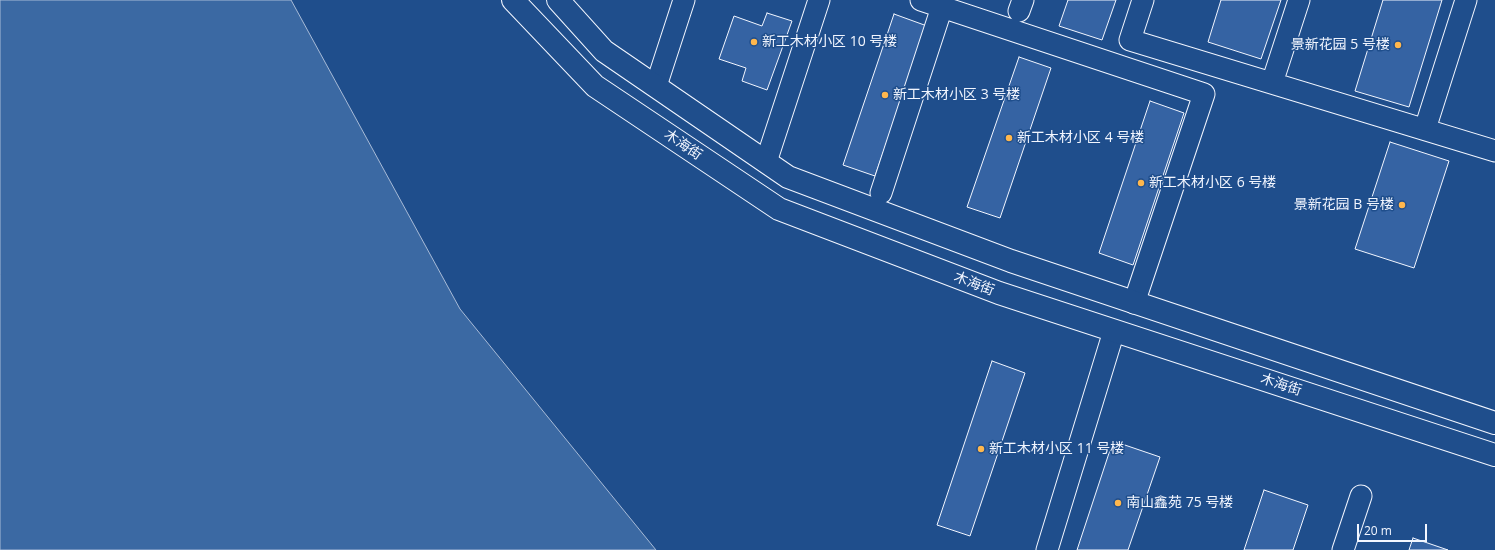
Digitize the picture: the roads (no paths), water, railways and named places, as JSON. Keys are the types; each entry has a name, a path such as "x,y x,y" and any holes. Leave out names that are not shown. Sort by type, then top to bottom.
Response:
{"main road":[{"name":"木海街","path":"513,0 595,86 779,209 999,293 1495,455"},
{"path":"558,0 604,51 788,177 1010,261 1495,423"}],"street":[{"path":"656,86 684,0"},
{"path":"766,162 819,0"},
{"path":"921,0 1204,94 1134,302"},
{"path":"1143,0 1130,40 1495,150"},
{"path":"1272,83 1298,0"},
{"path":"1425,129 1466,0"},
{"path":"881,193 942,7"},
{"path":"1047,550 1114,330"},
{"path":"1343,550 1360,496"}],"water":[{"path":"0,0 291,0 460,309 656,550 0,550"}],"place":[{"name":"新工木材小区 10 号楼","path":"754,42"},
{"name":"景新花园 5 号楼","path":"1398,45"},
{"name":"新工木材小区 3 号楼","path":"885,95"},
{"name":"新工木材小区 4 号楼","path":"1009,138"},
{"name":"新工木材小区 6 号楼","path":"1141,183"},
{"name":"景新花园 B 号楼","path":"1402,205"},
{"name":"新工木材小区 11 号楼","path":"981,449"},
{"name":"南山鑫苑 75 号楼","path":"1118,503"}]}
